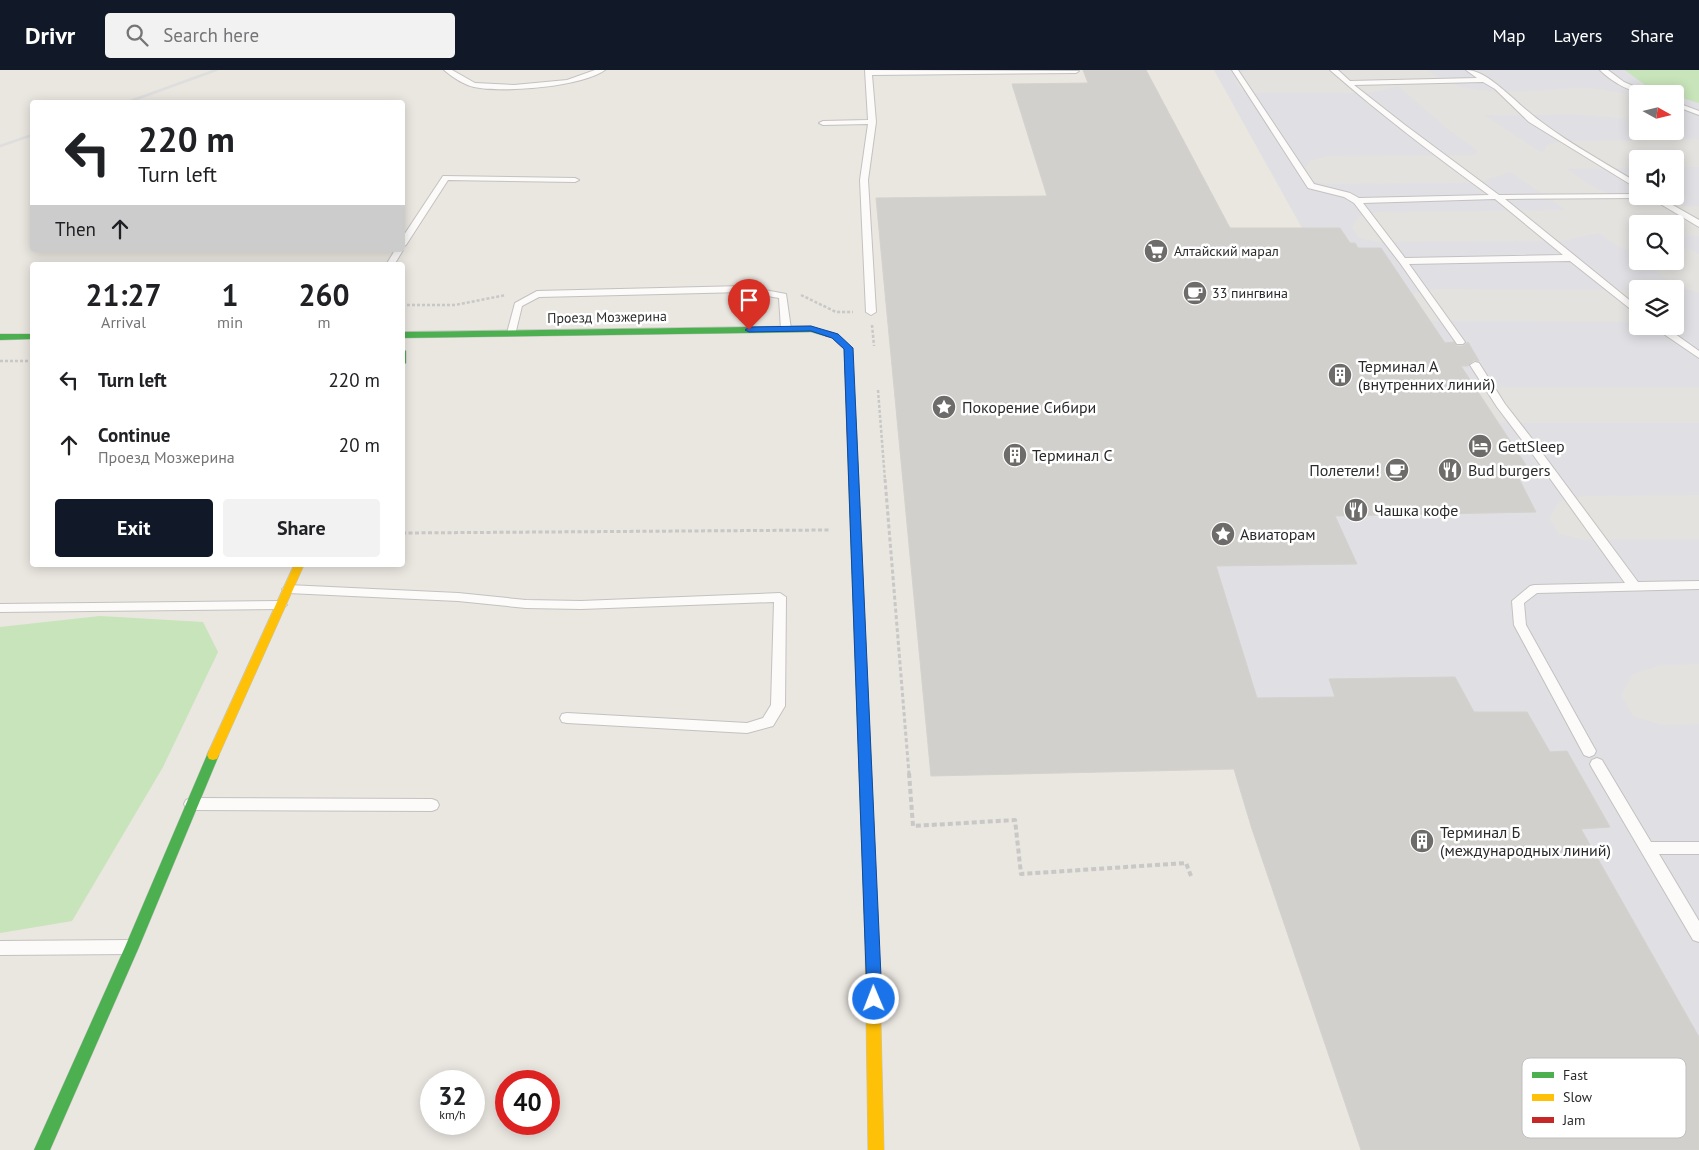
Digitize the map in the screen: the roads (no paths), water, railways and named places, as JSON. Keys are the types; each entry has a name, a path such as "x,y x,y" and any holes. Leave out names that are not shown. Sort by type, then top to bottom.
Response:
{"street":[{"name":"Проезд Мозжерина","path":"405,335 811,329 835,336 848,348 874,980 876,1150"},
{"path":"0,337 30,337"},
{"path":"42,1150 132,947 191,804 297,567"}],"lane":[{"path":"447,70 474,85 514,87 568,82 602,70"},
{"path":"1235,70 1311,186 1347,195 1358,201 1460,342"},
{"path":"1333,70 1402,127 1497,197 1629,305"},
{"path":"1469,70 1497,88 1532,120 1629,181"},
{"path":"1604,70 1629,86"},
{"path":"871,312 864,180 872,122 868,71 1076,71"},
{"path":"1348,83 1484,80"},
{"path":"1684,107 1699,113"},
{"path":"823,122 872,122"},
{"path":"405,240 446,178 574,180"},
{"path":"1358,201 1629,196"},
{"path":"1666,205 1699,224"},
{"path":"1403,261 1570,258"},
{"path":"512,333 518,306 537,294 744,289 783,296 786,329"},
{"path":"1670,335 1699,355"},
{"path":"1475,365 1501,405 1529,442"},
{"path":"1536,452 1635,587"},
{"path":"1589,751 1520,625 1518,601 1534,589 1699,585"},
{"path":"288,589 458,596 526,604 580,605 780,597 778,706 768,722 747,728 567,718"},
{"path":"0,608 281,605"},
{"path":"1597,764 1699,935"},
{"path":"191,804 432,805"},
{"path":"1647,848 1699,848"},
{"path":"0,948 132,947"}],"railway":[{"path":"134,100 216,70"},
{"path":"0,146 30,136"}],"place":[{"name":"Алтайский марал","path":"1156,251"},
{"name":"33 пингвина","path":"1195,293"},
{"name":"Терминал А (внутренних линий)","path":"1340,375"},
{"name":"Покорение Сибири","path":"944,407"},
{"name":"GettSleep","path":"1480,446"},
{"name":"Терминал С","path":"1015,455"},
{"name":"Полетели!","path":"1397,470"},
{"name":"Bud burgers","path":"1450,470"},
{"name":"Чашка кофе","path":"1356,510"},
{"name":"Авиаторам","path":"1223,534"},
{"name":"Терминал Б (международных линий)","path":"1422,841"}]}
